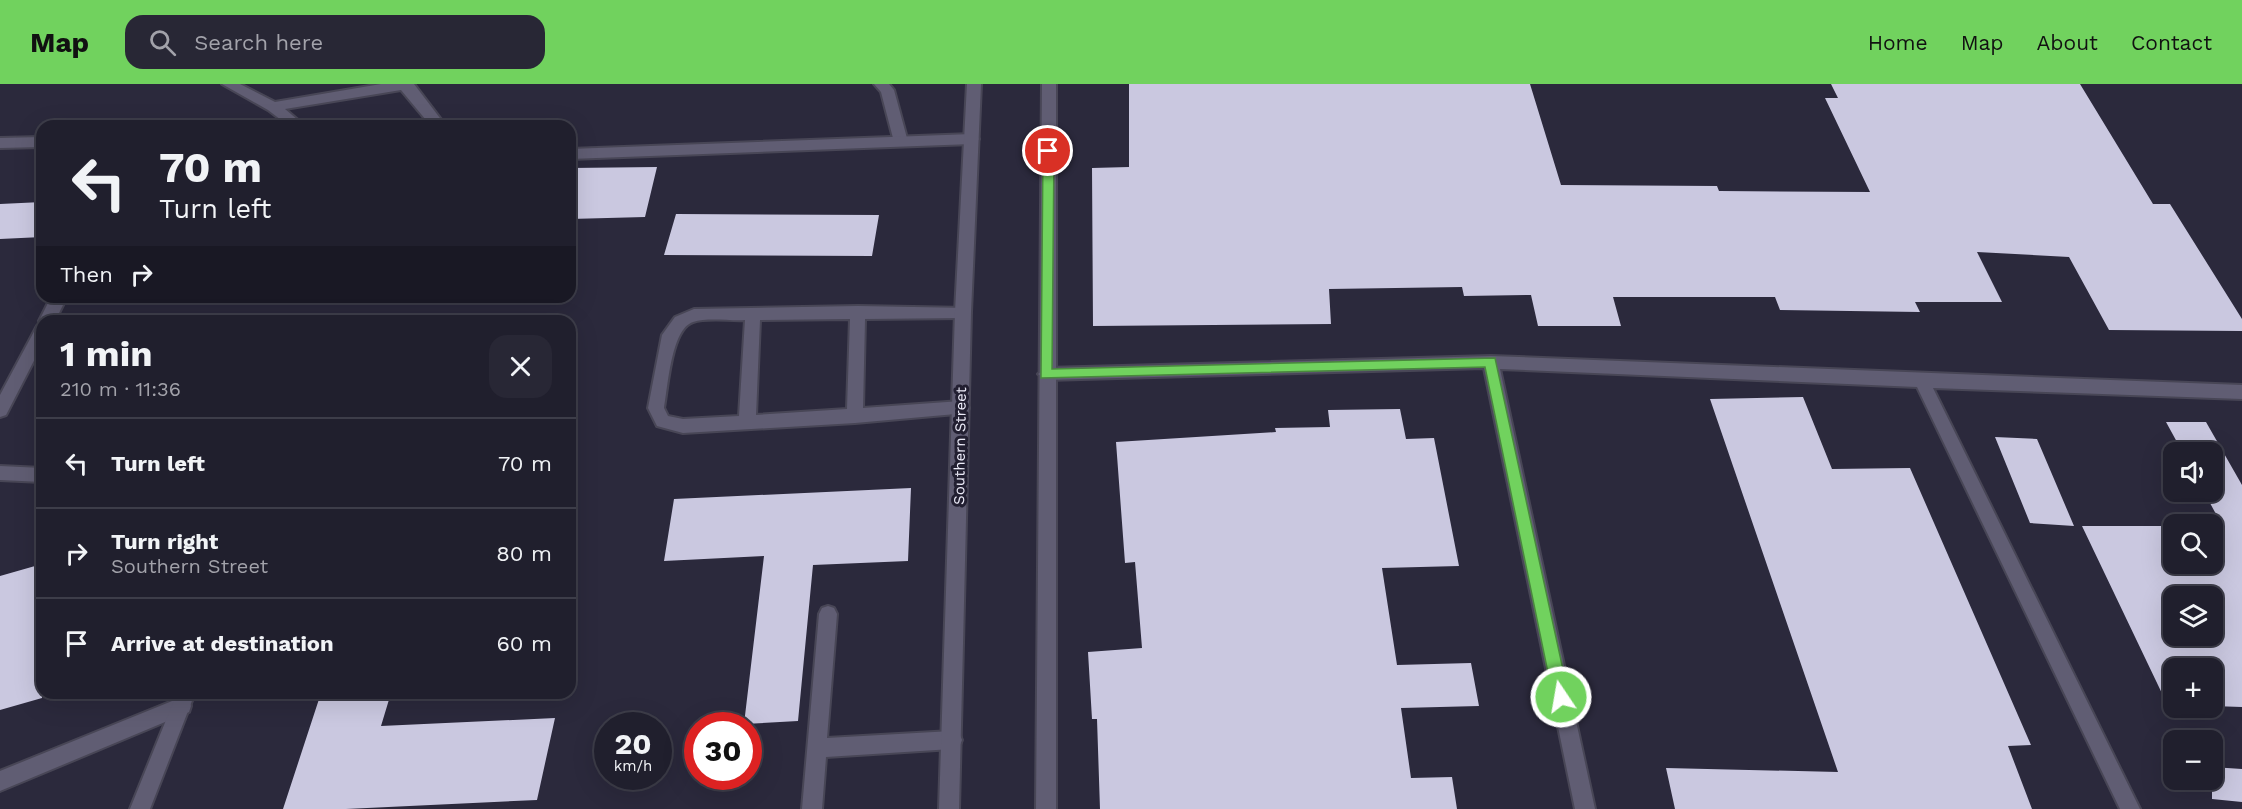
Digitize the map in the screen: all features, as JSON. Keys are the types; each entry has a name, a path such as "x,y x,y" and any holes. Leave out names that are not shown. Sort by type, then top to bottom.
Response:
{"street":[{"path":"229,84 273,107 290,120"},
{"path":"273,107 405,84 434,120"},
{"path":"881,84 887,90 901,142"},
{"name":"Southern Street","path":"949,809 963,312 974,84"},
{"path":"1047,809 1046,374 1049,84"},
{"path":"576,154 972,139"},
{"path":"0,143 36,142"},
{"path":"855,416 858,312"},
{"path":"961,408 683,426 663,421 656,408 670,335 680,321 694,315 963,312"},
{"path":"747,423 753,314"},
{"path":"0,410 36,341"},
{"path":"1046,374 1491,362 2242,392"},
{"path":"1491,362 1585,809"},
{"path":"1922,381 2130,809"},
{"path":"0,473 36,475"},
{"path":"812,809 828,614"},
{"path":"0,781 184,699"},
{"path":"140,809 184,699"},
{"path":"817,748 952,740"}],"building":[{"path":"1129,84 1530,84 1561,185 1717,186 1719,191 1870,192 1825,98 1838,98 1831,84 2080,84 2153,204 2170,204 2242,319 2242,331 2109,330 2069,257 1977,252 2002,302 1915,302 1920,312 1780,310 1775,297 1613,297 1621,326 1538,326 1531,295 1464,296 1462,287 1329,289 1331,324 1093,326 1092,168 1129,167"},
{"path":"657,167 645,217 576,219 576,168"},
{"path":"36,202 36,237 0,239 0,204"},
{"path":"676,214 879,215 872,256 664,255"},
{"path":"1803,397 1832,469 1910,468 2031,745 2008,746 2032,809 1675,809 1666,768 1838,772 1710,399"},
{"path":"1400,409 1406,439 1434,438 1459,566 1382,568 1397,665 1471,663 1479,706 1401,708 1411,778 1452,777 1457,809 1100,809 1097,719 1092,719 1088,652 1142,648 1135,562 1125,563 1116,442 1276,432 1275,428 1330,427 1328,410"},
{"path":"2166,422 2206,422 2217,442 2177,442"},
{"path":"1995,437 2037,439 2074,526 2030,523"},
{"path":"2223,452 2242,485 2242,707 2223,706 2223,658 2163,658 2163,696 2082,526 2163,526 2163,574 2223,574 2223,514 2216,514 2209,502 2223,502"},
{"path":"911,488 908,561 813,565 798,721 762,723 762,712 745,712 764,556 664,561 674,499"},
{"path":"36,566 36,699 38,699 0,710 0,576"},
{"path":"319,699 389,699 381,726 555,718 537,800 346,809 283,809"},
{"path":"2223,768 2242,769 2242,802 2212,799 2212,790 2223,790"}],"route":[{"path":"1048,151 1046,374 1491,362 1561,697"}]}
